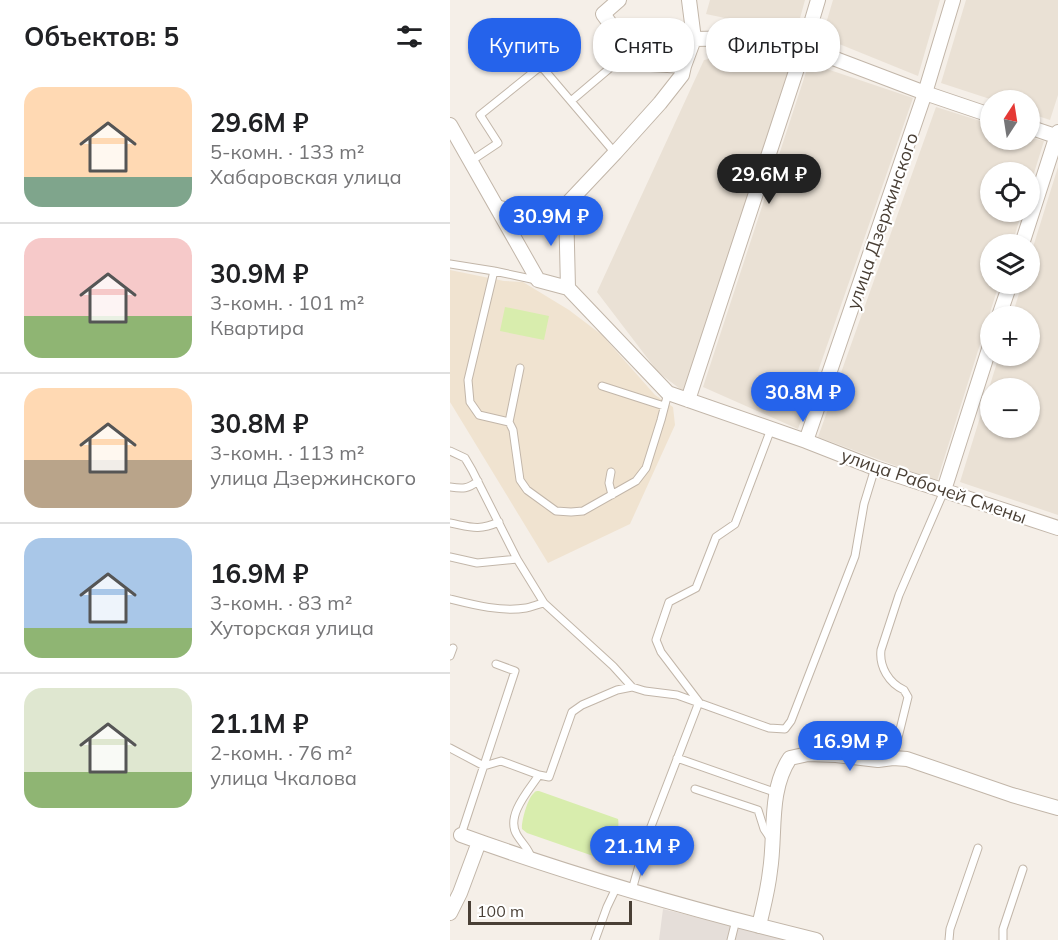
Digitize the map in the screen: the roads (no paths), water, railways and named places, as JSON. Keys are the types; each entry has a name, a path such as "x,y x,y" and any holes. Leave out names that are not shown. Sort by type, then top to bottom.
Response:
{"street":[{"path":"606,18 603,14 619,0"},
{"path":"689,0 691,18"},
{"path":"813,18 818,0"},
{"name":"улица Дзержинского","path":"806,441 925,93 953,0"},
{"path":"694,39 706,39"},
{"path":"840,61 980,111"},
{"path":"450,125 538,280 568,288 566,205 615,153 674,85 682,72"},
{"path":"688,400 796,72"},
{"path":"1025,234 1058,135 1040,130"},
{"name":"улица Рабочей Смены","path":"568,288 666,399 688,400 875,468 1058,528"},
{"path":"944,490 984,366"},
{"path":"759,927 770,871 773,843 772,822 777,794 783,768 790,758 808,754 878,760 907,759 1012,795 1058,808"},
{"path":"461,835 575,874 759,927 816,940"},
{"path":"450,913 479,842"}],"lane":[{"path":"471,161 498,143 480,115 541,66 615,153"},
{"path":"571,101 605,72"},
{"path":"494,203 515,208 566,205"},
{"path":"450,264 538,280"},
{"path":"494,271 468,380 470,402 479,415 508,422 513,430 520,480 527,490 556,511 583,511 636,481 646,468 666,399 602,386"},
{"path":"508,422 520,368"},
{"path":"699,702 661,652 656,640 669,602 696,588 716,537 735,524 771,429"},
{"path":"450,451 465,458 517,559 544,603 613,666 632,687"},
{"path":"450,748 484,766 501,761 549,777 572,712 582,705 617,690 632,687 677,695 769,728 784,729 791,721 855,556 864,504 875,468"},
{"path":"611,472 609,483 612,495"},
{"path":"450,487 471,487 478,481"},
{"path":"893,758 908,698 904,690 897,686 884,671 880,657 881,650 899,595 944,490"},
{"path":"450,523 479,528 499,522"},
{"path":"450,557 477,563 517,559"},
{"path":"450,599 476,606 507,608 526,608 544,603"},
{"path":"450,656 453,648"},
{"path":"461,835 515,671 496,664"},
{"path":"632,890 647,837 699,702"},
{"path":"677,758 777,794"},
{"path":"532,860 530,851 516,833 514,822 521,802 539,775"},
{"path":"695,789 758,810 764,829 773,843"},
{"path":"949,940 950,929 978,848"},
{"path":"1003,940 1003,929 1023,869"},
{"path":"595,940 617,886"},
{"path":"731,940 736,920"}]}
